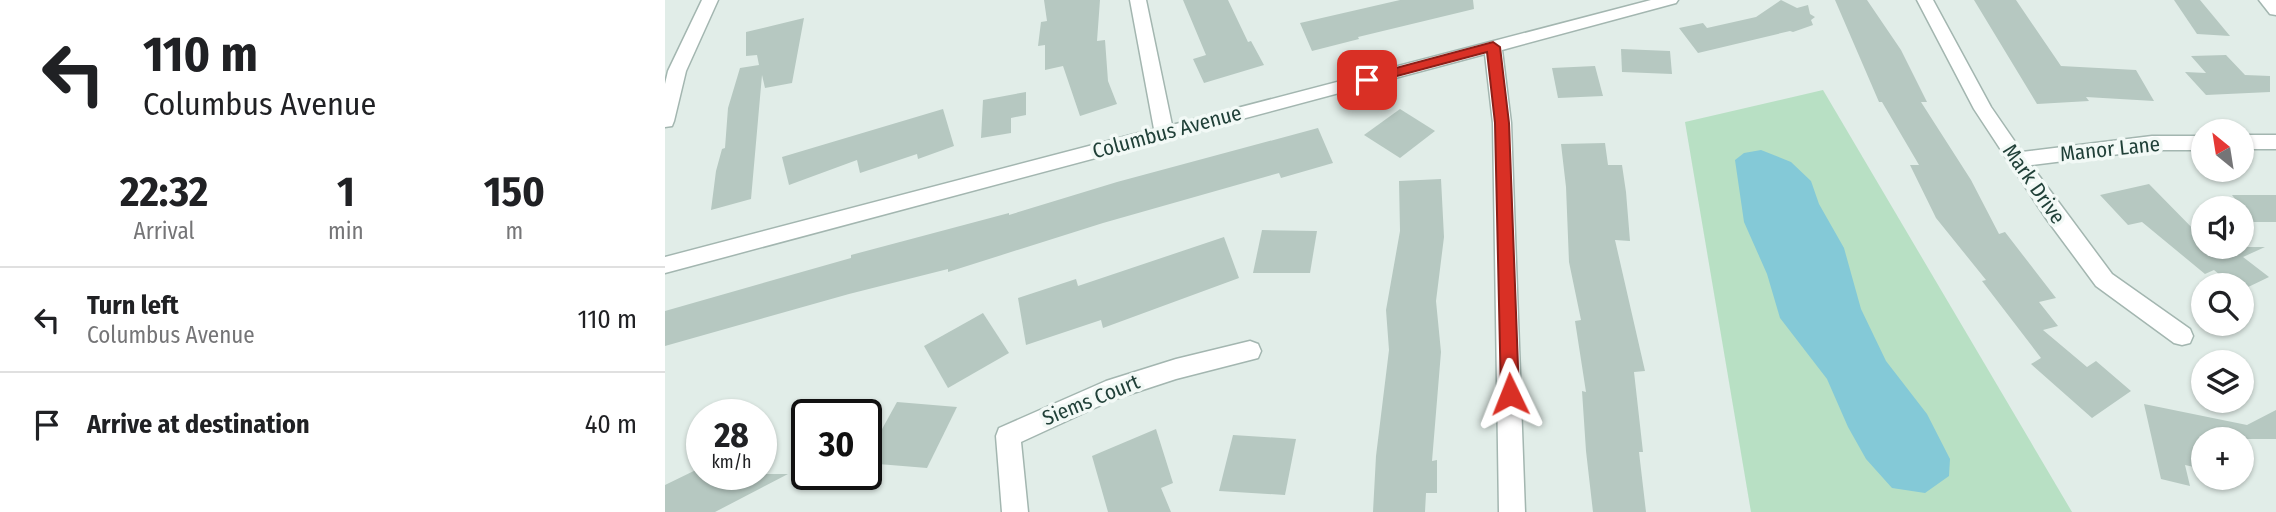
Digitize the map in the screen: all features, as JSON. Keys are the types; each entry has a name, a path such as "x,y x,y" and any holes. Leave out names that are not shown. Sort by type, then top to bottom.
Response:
{"street":[{"path":"665,121 677,71 710,0"},
{"path":"1138,0 1164,133"},
{"name":"Columbus Avenue","path":"665,265 1670,0"},
{"name":"Mark Drive","path":"1925,0 1983,109 2104,280 2182,336"},
{"path":"2267,0 2276,10"},
{"path":"1493,47 1502,123 1512,512"},
{"path":"2254,142 2276,142"},
{"name":"Manor Lane","path":"2017,160 2152,143 2191,143"},
{"name":"Siems Court","path":"1015,512 1008,436 1105,391 1176,369 1250,351"}],"green space":[{"path":"1823,90 2072,512 1751,512 1685,122"}],"water":[{"path":"1761,150 1791,162 1811,181 1819,204 1844,248 1861,309 1886,361 1927,414 1950,459 1949,476 1925,493 1892,488 1866,459 1848,427 1827,379 1780,318 1767,274 1744,222 1735,160 1744,153"}],"building":[{"path":"1044,0 1100,0 1097,41 1105,40 1108,81 1117,104 1080,116 1063,66 1045,70 1045,45 1038,46 1041,22 1047,21"},
{"path":"1183,0 1228,0 1248,42 1251,41 1264,65 1204,83 1193,59 1206,55"},
{"path":"1400,0 1473,0 1474,9 1312,51 1300,23"},
{"path":"1781,0 1797,8 1808,5 1810,14 1815,17 1811,20 1813,25 1698,53 1679,28 1703,23 1707,28 1756,17"},
{"path":"1835,0 1867,0 1901,50 1927,102 1921,102 1971,180 1999,234 2005,232 2056,298 2039,302 2058,326 2043,330 2087,367 2096,361 2131,391 2092,418 2031,364 2041,358 1982,281 1986,280 1936,218 1910,165 1919,165 1882,102 1879,102"},
{"path":"1974,0 2016,0 2061,66 2136,70 2154,101 2086,97 2089,101 2037,104"},
{"path":"2174,0 2200,0 2230,36 2197,34"},
{"path":"804,18 792,83 765,88 762,75 751,199 711,210 716,171 722,149 725,148 728,108 740,68 759,65 757,55 746,56 746,32"},
{"path":"1621,49 1670,51 1672,74 1622,72"},
{"path":"2226,55 2245,75 2270,76 2270,92 2206,95 2185,72 2206,73 2191,56"},
{"path":"1595,66 1603,96 1558,98 1552,68"},
{"path":"1026,92 1026,115 1011,118 1011,133 981,138 983,100"},
{"path":"943,109 954,146 918,159 917,154 860,173 857,160 789,185 782,157"},
{"path":"1400,109 1435,131 1400,158 1364,135"},
{"path":"1318,128 1333,163 1281,178 1279,173 1103,223 948,272 948,269 849,294 665,346 665,311 851,258 851,255 1009,215 1117,182"},
{"path":"1605,143 1608,165 1622,165 1626,192 1630,241 1615,240 1645,371 1634,372 1643,452 1639,452 1646,512 1593,512 1586,451 1582,391 1586,392 1575,321 1581,320 1569,262 1561,144"},
{"path":"1441,179 1444,237 1436,301 1441,352 1432,461 1437,460 1437,493 1426,493 1425,512 1373,512 1376,456 1389,350 1386,310 1400,231 1399,181"},
{"path":"2149,184 2191,227 2191,259 2246,259 2269,277 2254,284 2254,273 2218,273 2214,270 2204,273 2142,222 2128,225 2100,195"},
{"path":"2276,195 2276,222 2254,222 2254,196 2233,196"},
{"path":"1262,230 1317,231 1310,273 1253,273"},
{"path":"1224,237 1239,278 1103,328 1101,320 1026,345 1018,298 1076,279 1078,286"},
{"path":"983,313 1009,353 948,388 924,346"},
{"path":"897,402 957,407 927,468 882,464 882,429"},
{"path":"2144,404 2247,425 2276,410 2276,439 2254,439 2254,427 2191,427 2191,466 2185,465 2190,486 2161,479"},
{"path":"1156,429 1173,483 1161,488 1171,512 1108,512 1092,456"},
{"path":"1233,435 1296,439 1285,495 1219,491"},
{"path":"777,474 788,474 777,480"},
{"path":"686,475 686,490 757,490 715,512 665,512 665,485"}],"route":[{"path":"1367,80 1493,47 1502,123 1510,394"}]}
